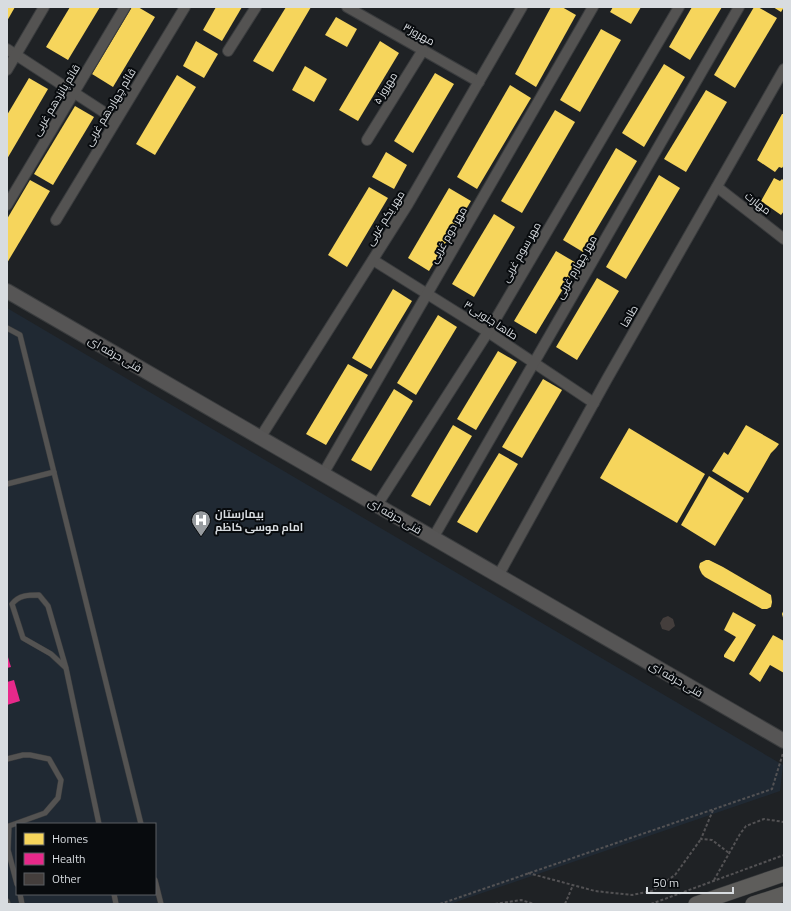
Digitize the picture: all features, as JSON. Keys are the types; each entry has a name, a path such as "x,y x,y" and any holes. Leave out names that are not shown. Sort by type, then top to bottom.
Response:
{"main road":[{"path":"696,904 784,874"},
{"path":"753,904 784,894"}],"street":[{"path":"7,70 11,52 44,7"},
{"name":"قائم پانزدهم غربی","path":"7,204 125,7"},
{"name":"قائم چهاردهم غربی","path":"56,220 185,7"},
{"path":"228,51 256,7"},
{"name":"مهروز۳","path":"347,7 479,82"},
{"name":"مهر یکم غربی","path":"260,438 408,204 522,7"},
{"name":"مهر دوم غربی","path":"323,474 593,7"},
{"name":"مهر سوم غربی","path":"377,505 488,332 679,7"},
{"name":"مهر چهارم غربی","path":"433,538 739,7"},
{"name":"مهروز ۵","path":"367,140 422,50"},
{"path":"11,52 116,120"},
{"name":"طاها","path":"498,576 594,403 784,69"},
{"name":"مهارت","path":"717,187 784,239"},
{"name":"طاها جنوبی۳","path":"373,260 535,362 594,403"},
{"name":"فنی حرفه ای","path":"7,291 784,741"}],"lane":[{"path":"7,328 20,335 141,823"},
{"path":"7,484 54,472"},
{"path":"66,668 51,654 23,638 12,604 15,600 23,596 39,595 48,606 66,668 99,823"},
{"path":"7,759 30,754 49,759 61,780 58,798 45,813 17,823"},
{"path":"16,823 8,826 8,850 16,880"},
{"path":"156,884 161,904"}],"path":[{"path":"440,904 772,789 784,752"},
{"path":"528,873 594,891 632,895 652,891 675,875 701,839 713,809"},
{"path":"717,897 713,881 746,826 764,819 784,822"},
{"path":"701,839 712,840 729,853"},
{"path":"651,904 784,855"},
{"path":"565,904 573,885"},
{"path":"495,904 521,900 534,904"}],"shaded area":[{"name":"بیمارستان امام موسی کاظم","path":"7,308 783,765 780,791 450,904 7,904"}],"building: Homes":[{"path":"7,7 15,7 7,21"},
{"path":"70,7 100,7 68,60 46,47"},
{"path":"132,7 138,7 155,17 113,87 92,74"},
{"path":"216,7 242,7 222,41 203,30"},
{"path":"286,7 311,7 273,72 253,61"},
{"path":"551,7 562,7 576,15 536,87 515,74"},
{"path":"613,7 641,7 631,24 610,12"},
{"path":"692,7 722,7 690,60 669,47"},
{"path":"754,7 758,7 777,18 735,88 714,75"},
{"path":"773,7 784,7 781,12"},
{"path":"336,17 357,29 347,47 325,35"},
{"path":"601,29 621,40 580,112 560,100"},
{"path":"196,41 218,54 204,78 183,66"},
{"path":"380,41 399,53 358,121 339,110"},
{"path":"664,64 685,77 644,147 622,133"},
{"path":"305,66 327,79 314,102 292,90"},
{"path":"435,73 454,84 413,153 394,141"},
{"path":"177,75 196,87 155,155 136,144"},
{"path":"29,78 48,89 7,159 7,115"},
{"path":"510,85 531,98 477,189 457,177"},
{"path":"706,90 727,102 686,172 664,159"},
{"path":"75,106 94,117 53,185 34,174"},
{"path":"555,110 575,122 522,213 501,201"},
{"path":"782,114 784,114 784,165 782,168 779,167 775,172 757,160"},
{"path":"616,148 637,161 583,252 563,240"},
{"path":"386,152 407,165 394,189 372,177"},
{"path":"659,175 680,188 626,279 606,267"},
{"path":"774,178 780,181 782,179 784,181 784,211 781,215 761,201"},
{"path":"30,180 50,191 7,263 7,219"},
{"path":"369,187 388,198 347,267 328,255"},
{"path":"449,188 471,201 429,271 408,258"},
{"path":"494,214 515,227 474,297 452,284"},
{"path":"556,251 578,264 536,334 514,321"},
{"path":"597,278 619,291 577,360 556,347"},
{"path":"393,289 412,301 371,369 352,358"},
{"path":"438,315 457,327 416,395 397,383"},
{"path":"498,351 517,362 476,430 457,419"},
{"path":"348,364 368,375 326,445 306,434"},
{"path":"543,379 562,390 522,458 502,447"},
{"path":"394,389 413,401 371,471 351,460"},
{"path":"453,425 472,436 430,506 411,496"},
{"path":"746,425 779,444 771,453 748,493 712,471 724,452 728,455"},
{"path":"629,428 705,474 677,523 600,478"},
{"path":"499,453 518,464 477,533 457,522"},
{"path":"709,476 744,498 715,546 681,525"},
{"path":"706,560 723,567 771,595 771,607 762,609 705,577 699,567 700,563"},
{"path":"784,609 784,621 782,614"},
{"path":"733,612 756,625 734,662 724,657 736,637 724,630"},
{"path":"773,635 784,641 784,673 770,665 760,682 749,674"}],"building: Health":[{"path":"7,654 11,667 7,668"},
{"path":"14,680 20,701 7,705 7,682"}],"building: Other":[{"path":"668,616 673,619 675,626 669,631 662,629 660,623 663,618"}],"place":[{"name":"بیمارستان امام موسی کاظم","path":"201,537"}]}
